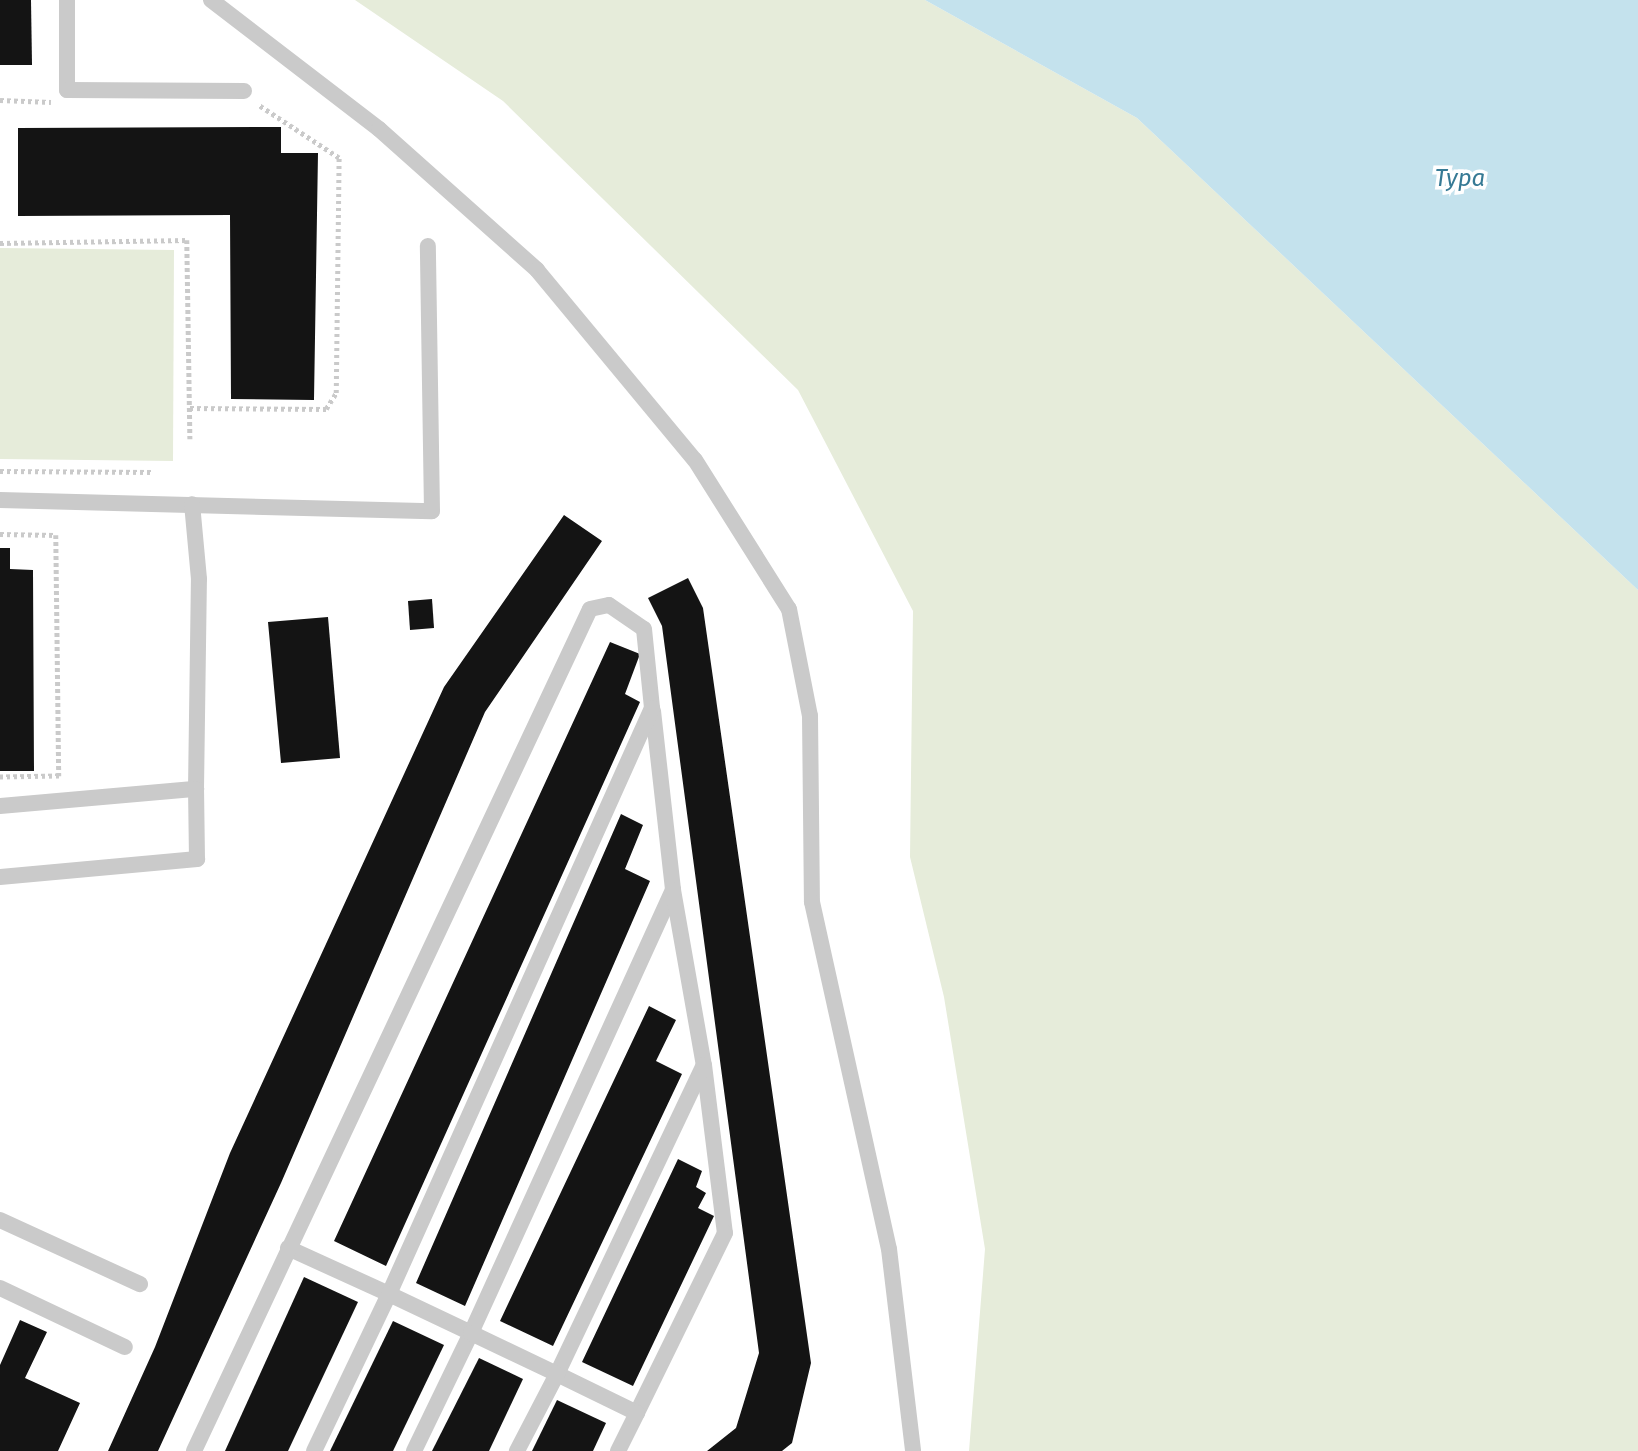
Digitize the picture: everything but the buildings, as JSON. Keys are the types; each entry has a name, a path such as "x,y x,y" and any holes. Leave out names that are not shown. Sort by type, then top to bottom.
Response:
{"lane":[{"path":"67,0 67,90 248,96"},
{"path":"211,0 379,129 537,270 695,460 789,609 810,716 812,902 889,1249 913,1451"},
{"path":"0,500 432,511 428,246"},
{"path":"0,877 197,859 199,579 192,505"},
{"path":"194,1451 590,609 609,605 644,629 673,890 704,1065 725,1233 618,1451"},
{"path":"314,1451 389,1294 652,708"},
{"path":"0,806 196,789"},
{"path":"414,1451 471,1334 673,890"},
{"path":"517,1451 557,1374 704,1065"},
{"path":"0,1220 139,1284"},
{"path":"288,1248 637,1413"},
{"path":"0,1288 125,1347"}],"path":[{"path":"190,408 326,408 336,393 339,158 248,96"},
{"path":"0,100 61,102"},
{"path":"0,243 187,240 190,439"},
{"path":"0,471 152,472"},
{"path":"0,534 56,535 58,762 58,776 0,777"}],"green space":[{"path":"355,0 925,0 1137,118 1638,590 1638,1451 969,1451 985,1249 944,997 910,857 913,611 798,390 503,101"},
{"path":"0,248 174,250 173,461 0,459"}],"water":[{"name":"Тура","path":"925,0 1638,0 1638,590 1137,118"}]}
